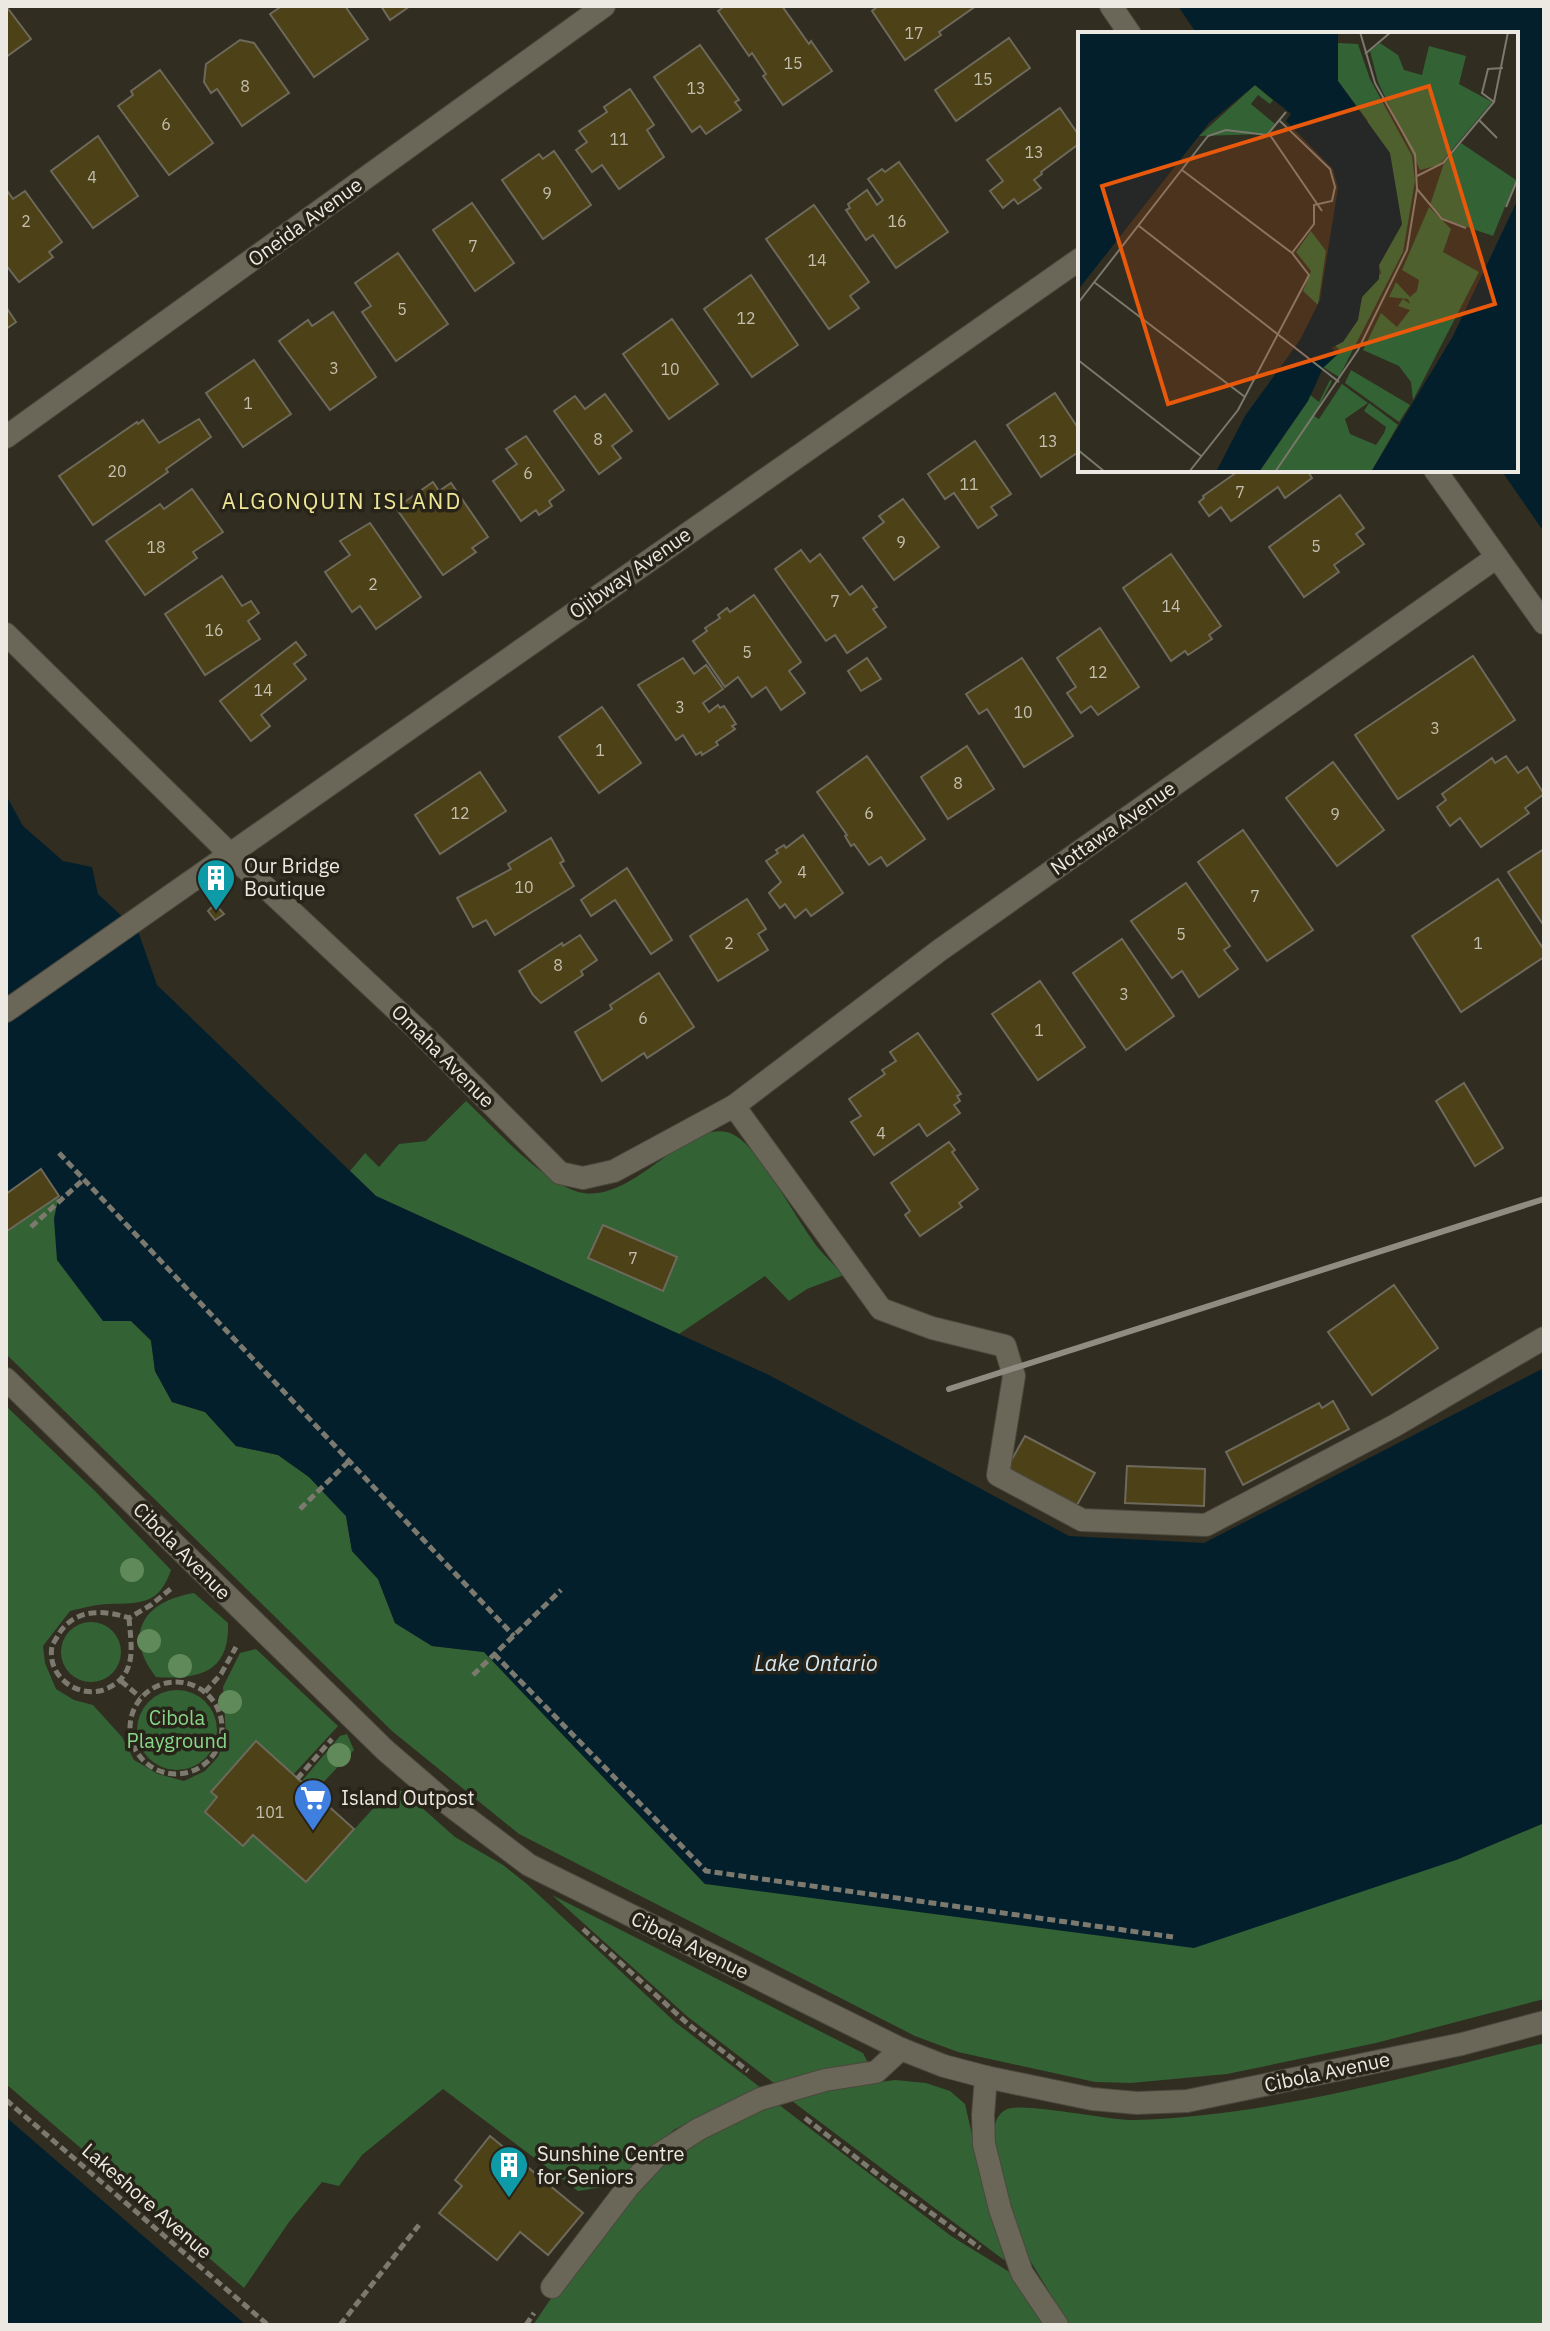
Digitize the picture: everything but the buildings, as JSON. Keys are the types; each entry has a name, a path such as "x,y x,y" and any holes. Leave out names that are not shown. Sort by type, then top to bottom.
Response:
{"street":[{"name":"Oneida Avenue","path":"6,437 604,6"},
{"path":"1111,6 1129,32"},
{"name":"Ojibway Avenue","path":"6,1011 1078,260"},
{"path":"1436,472 1544,623"},
{"name":"Nottawa Avenue","path":"734,1106 940,950 1497,557"},
{"name":"Omaha Avenue","path":"6,634 229,853 418,1030 560,1173 583,1178 614,1171 734,1106"},
{"path":"734,1106 881,1309 932,1328 1005,1346 1014,1376 998,1475 1082,1520 1206,1525 1394,1426 1544,1338"},
{"name":"Cibola Avenue","path":"6,1379 351,1717 443,1800 529,1865 901,2049 944,2066 986,2077 1092,2099 1137,2103 1187,2101 1462,2044 1544,2022"},
{"path":"552,2287 628,2187 658,2155 699,2129 760,2099 825,2080 876,2072 901,2049"},
{"path":"986,2077 984,2144 1000,2209 1022,2273 1057,2325"}],"path":[{"path":"59,1153 514,1636"},
{"path":"31,1227 84,1179"},
{"path":"300,1509 349,1461"},
{"path":"129,1618 151,1605 196,1565"},
{"path":"473,1675 561,1590"},
{"path":"112,1612 129,1618 132,1655 128,1672 121,1681 105,1690 87,1694 64,1683 55,1665 52,1646 66,1622 85,1614 112,1612"},
{"path":"205,1692 221,1674 253,1622"},
{"path":"494,1654 706,1871 1173,1937"},
{"path":"121,1681 140,1697"},
{"path":"174,1683 196,1685 215,1701 222,1725 218,1748 207,1762 192,1773 173,1775 144,1762 134,1750 129,1732 131,1714 140,1697 155,1685 174,1683"},
{"path":"297,1779 351,1717"},
{"name":"Lakeshore Avenue","path":"6,2100 268,2325"},
{"path":"340,2325 419,2225"}],"green space":[{"path":"466,1101 538,1169 569,1189 584,1193 605,1192 625,1184 701,1135 719,1131 736,1136 757,1156 810,1237 844,1275 807,1289 789,1301 765,1276 679,1334 376,1196 350,1171 365,1153 379,1167 399,1144 426,1141"},
{"path":"59,1196 54,1219 131,1321 151,1341 155,1371 172,1402 205,1412 236,1446 278,1455 309,1477 346,1516 352,1551 378,1579 395,1623 432,1646 484,1652 705,1884 1456,1860 1544,1823 1544,1999 1376,2043 1227,2074 1131,2083 1095,2082 958,2052 915,2036 519,1834 392,1731 6,1354 6,1230"},
{"path":"6,1406 96,1492 171,1570 161,1590 148,1600 70,1611 43,1646 45,1663 56,1689 74,1700 93,1705 122,1737 134,1760 158,1774 184,1781 205,1771 218,1757 226,1736 223,1687 240,1653 256,1649 338,1726 293,1775 217,1797 205,1812 242,1846 253,1835 307,1881 390,1790 403,1791 455,1837 503,1865 527,1884 675,2022 765,2091 675,2129 609,2186 578,2191 443,2089 362,2155 339,2186 322,2182 289,2222 244,2288 6,2084"},
{"path":"194,1593 228,1623 224,1653 209,1670 198,1674 156,1677 141,1647 140,1634 144,1622 162,1603"},
{"path":"91,1622 103,1624 112,1631 119,1640 119,1664 112,1673 103,1680 91,1682 79,1680 70,1673 63,1664 61,1652 63,1640 70,1631 79,1624"},
{"name":"Cibola Playground","path":"177,1690 192,1693 205,1702 214,1715 217,1730 214,1745 205,1758 192,1767 177,1770 162,1767 149,1758 140,1745 137,1730 140,1715 149,1702 162,1693"},
{"path":"347,1734 354,1750 313,1793 301,1782 340,1736"},
{"path":"552,1895 863,2053 867,2061 860,2068 779,2087 688,2017"},
{"path":"1544,2043 1544,2325 1069,2325 1019,2242 994,2146 996,2120 1007,2109 1030,2108 1133,2120 1235,2111 1392,2081"},
{"path":"895,2080 926,2083 950,2091 965,2104 985,2192 1009,2259 1004,2260 792,2101 793,2097 826,2089"},
{"path":"774,2101 951,2236 1021,2279 1050,2325 533,2325 658,2163"}],"water":[{"path":"1178,6 1544,6 1544,532 1502,472 1518,472 1518,32 1196,32"},
{"name":"Lake Ontario","path":"6,795 23,826 63,861 92,867 98,894 138,931 157,985 376,1196 769,1375 1069,1536 1204,1543 1544,1368 1544,1823 1456,1860 1194,1948 705,1884 484,1652 432,1646 395,1623 378,1579 352,1551 346,1516 309,1477 278,1455 236,1446 205,1412 172,1402 155,1371 151,1340 131,1321 103,1321 57,1260 54,1219 59,1196 41,1170 6,1194"},
{"path":"6,2117 246,2325 6,2325"}],"railway":[{"path":"949,1389 1544,1199"}],"place":[{"name":"Our Bridge Boutique","path":"216,912"},
{"name":"Island Outpost","path":"313,1832"},
{"name":"Sunshine Centre for Seniors","path":"509,2199"}],"district":[{"name":"ALGONQUIN ISLAND","path":"342,501"}]}
